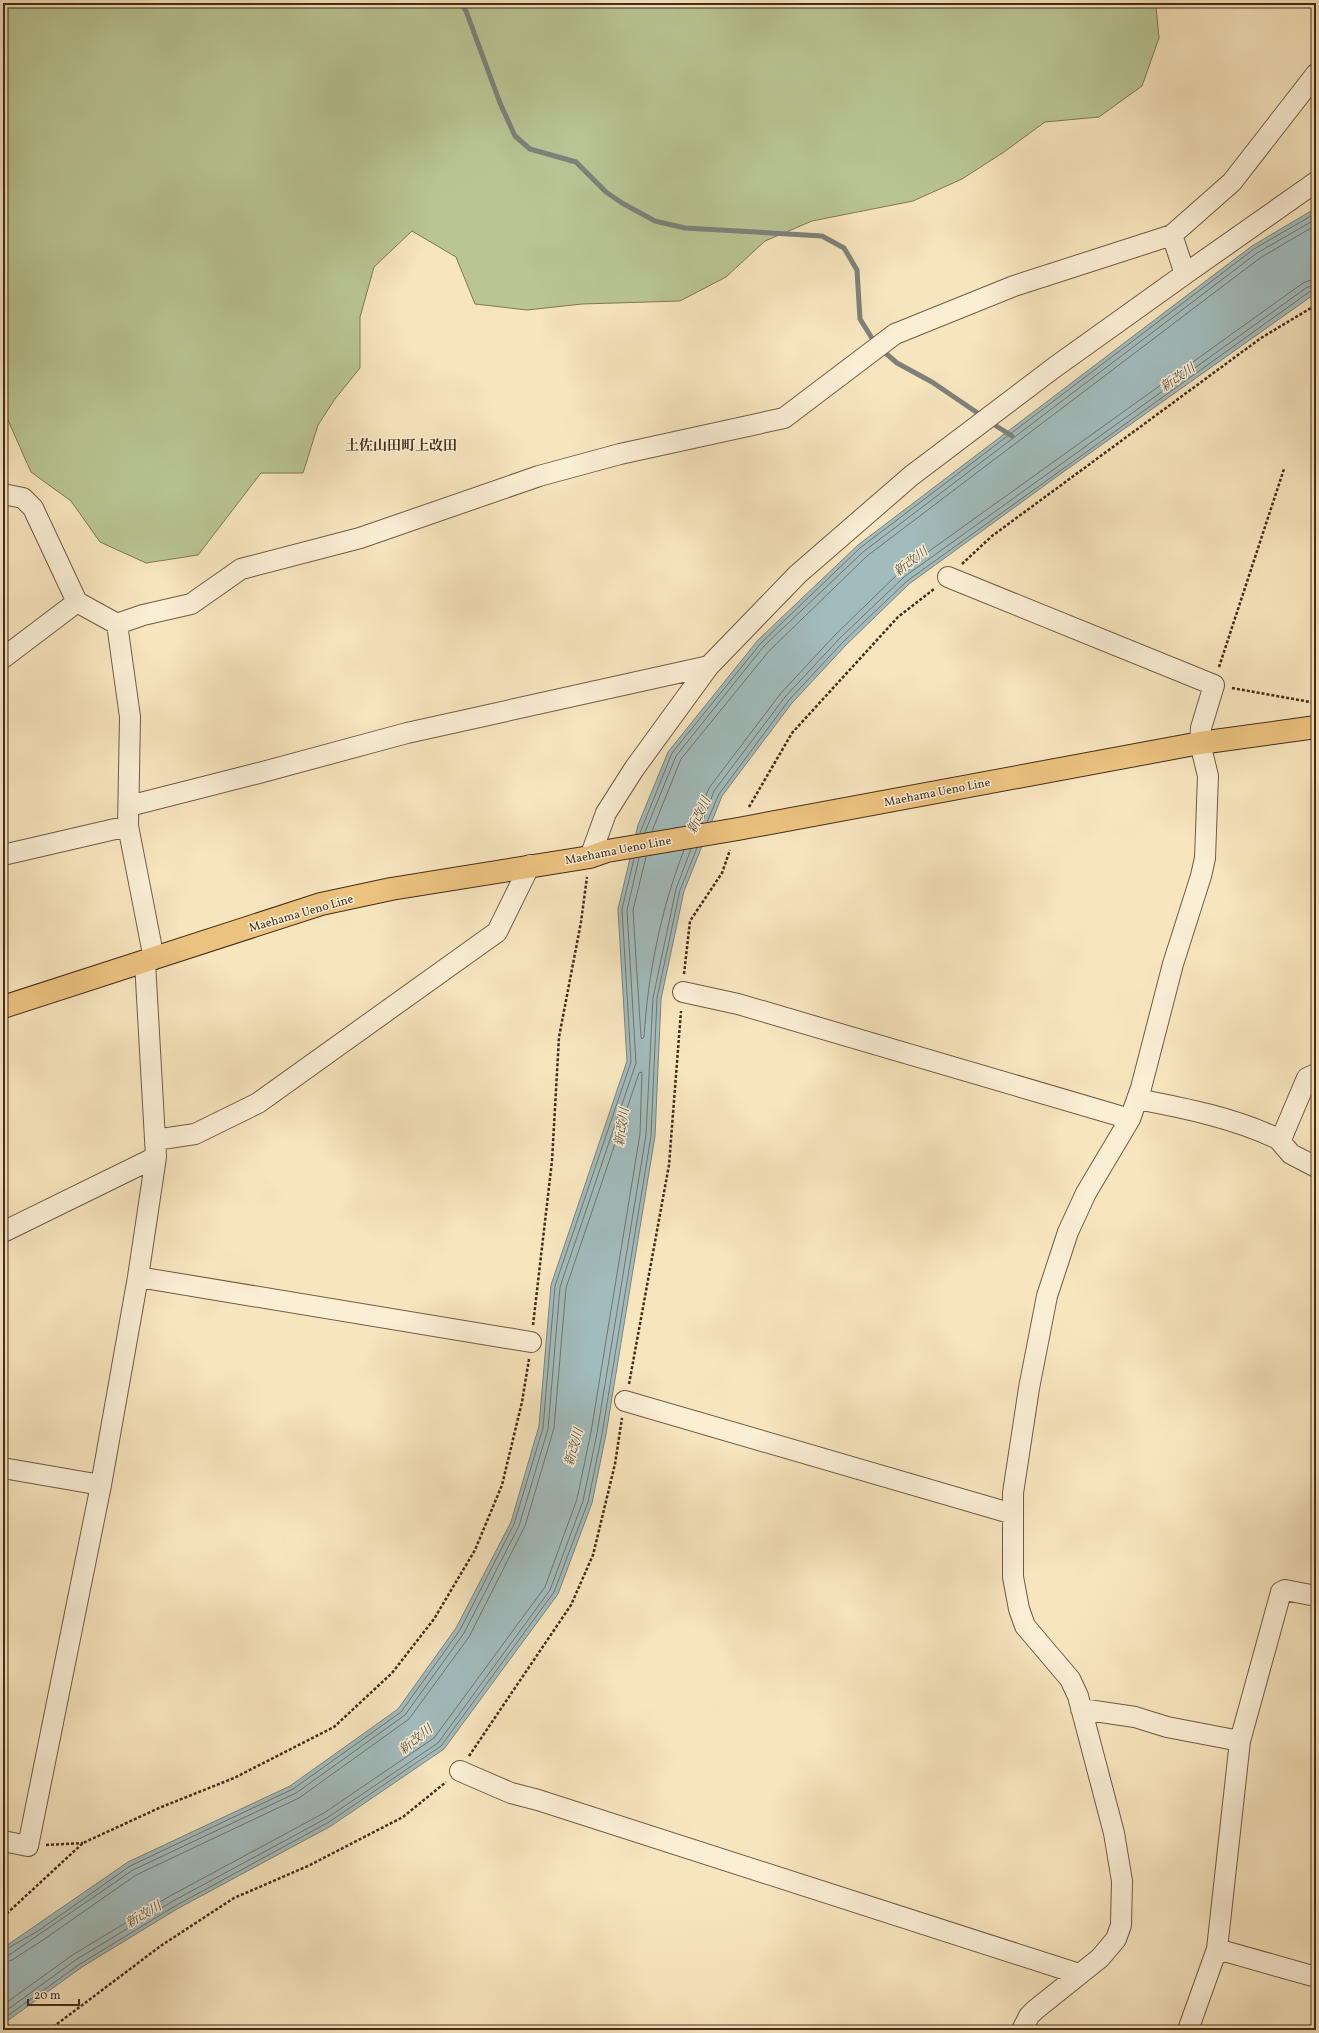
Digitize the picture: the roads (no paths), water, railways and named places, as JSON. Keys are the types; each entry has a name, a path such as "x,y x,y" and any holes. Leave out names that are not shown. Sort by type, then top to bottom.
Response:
{"main road":[{"name":"Maehama Ueno Line","path":"3,1007 321,904 391,889 732,830 1200,743 1316,727"}],"street":[{"path":"3,494 23,498 33,508 77,602 117,624 143,615 191,604 241,569 360,538 554,472 620,454 784,418 895,334 1014,286 1172,235 1232,182 1316,74"},
{"path":"598,854 606,813 639,763 709,666 798,574 911,476 1055,366 1316,182"},
{"path":"1172,235 1185,274"},
{"path":"948,577 1214,685 1200,728 1200,743 1208,776 1204,858 1201,876 1173,964 1137,1099 1130,1119 1086,1193 1068,1232 1048,1296 1029,1388 1013,1493 1013,1577 1019,1609 1025,1626 1070,1679 1081,1709 1114,1833 1122,1881 1121,1925 1116,1939 1100,1958 1029,2016 1022,2030"},
{"path":"3,658 77,602"},
{"path":"3,1841 28,1846 101,1485 138,1277 156,1148 150,960 129,816 130,718 117,624"},
{"path":"3,855 407,733 709,666"},
{"path":"3,1232 156,1148 195,1134 258,1103 497,932 530,866"},
{"path":"683,992 738,1004 1130,1119"},
{"path":"1278,1140 1282,1137 1307,1078 1316,1074"},
{"path":"1137,1099 1168,1105 1257,1129 1278,1140 1291,1154 1316,1167"},
{"path":"138,1277 532,1342"},
{"path":"625,1401 1013,1514"},
{"path":"3,1468 101,1485"},
{"path":"1188,2030 1218,1949 1240,1741 1281,1592 1285,1590 1316,1596"},
{"path":"1081,1709 1135,1717 1167,1727 1240,1741"},
{"path":"460,1771 511,1793 545,1802 1079,1974"},
{"path":"1218,1949 1316,1977"}],"water":[{"name":"新改川","path":"1316,208 1316,293 1059,475 909,584 846,645 792,703 722,796 684,891 661,999 655,1136 606,1434 592,1503 558,1594 444,1749 331,1826 177,1909 82,1967 3,2024 3,1948 128,1862 290,1786 398,1709 456,1628 511,1522 539,1426 551,1285 627,1061 618,909 638,825 668,752 758,640 858,545 1252,246"}],"waterway":[{"path":"461,3 466,11 500,103 515,136 530,149 576,162 606,192 622,203 655,221 685,228 822,236 844,248 857,270 860,319 875,343"},
{"path":"882,350 897,363 932,382 982,416"},
{"path":"990,422 1012,436"}],"district":[{"name":"土佐山田町上改田","path":"401,445"}]}
